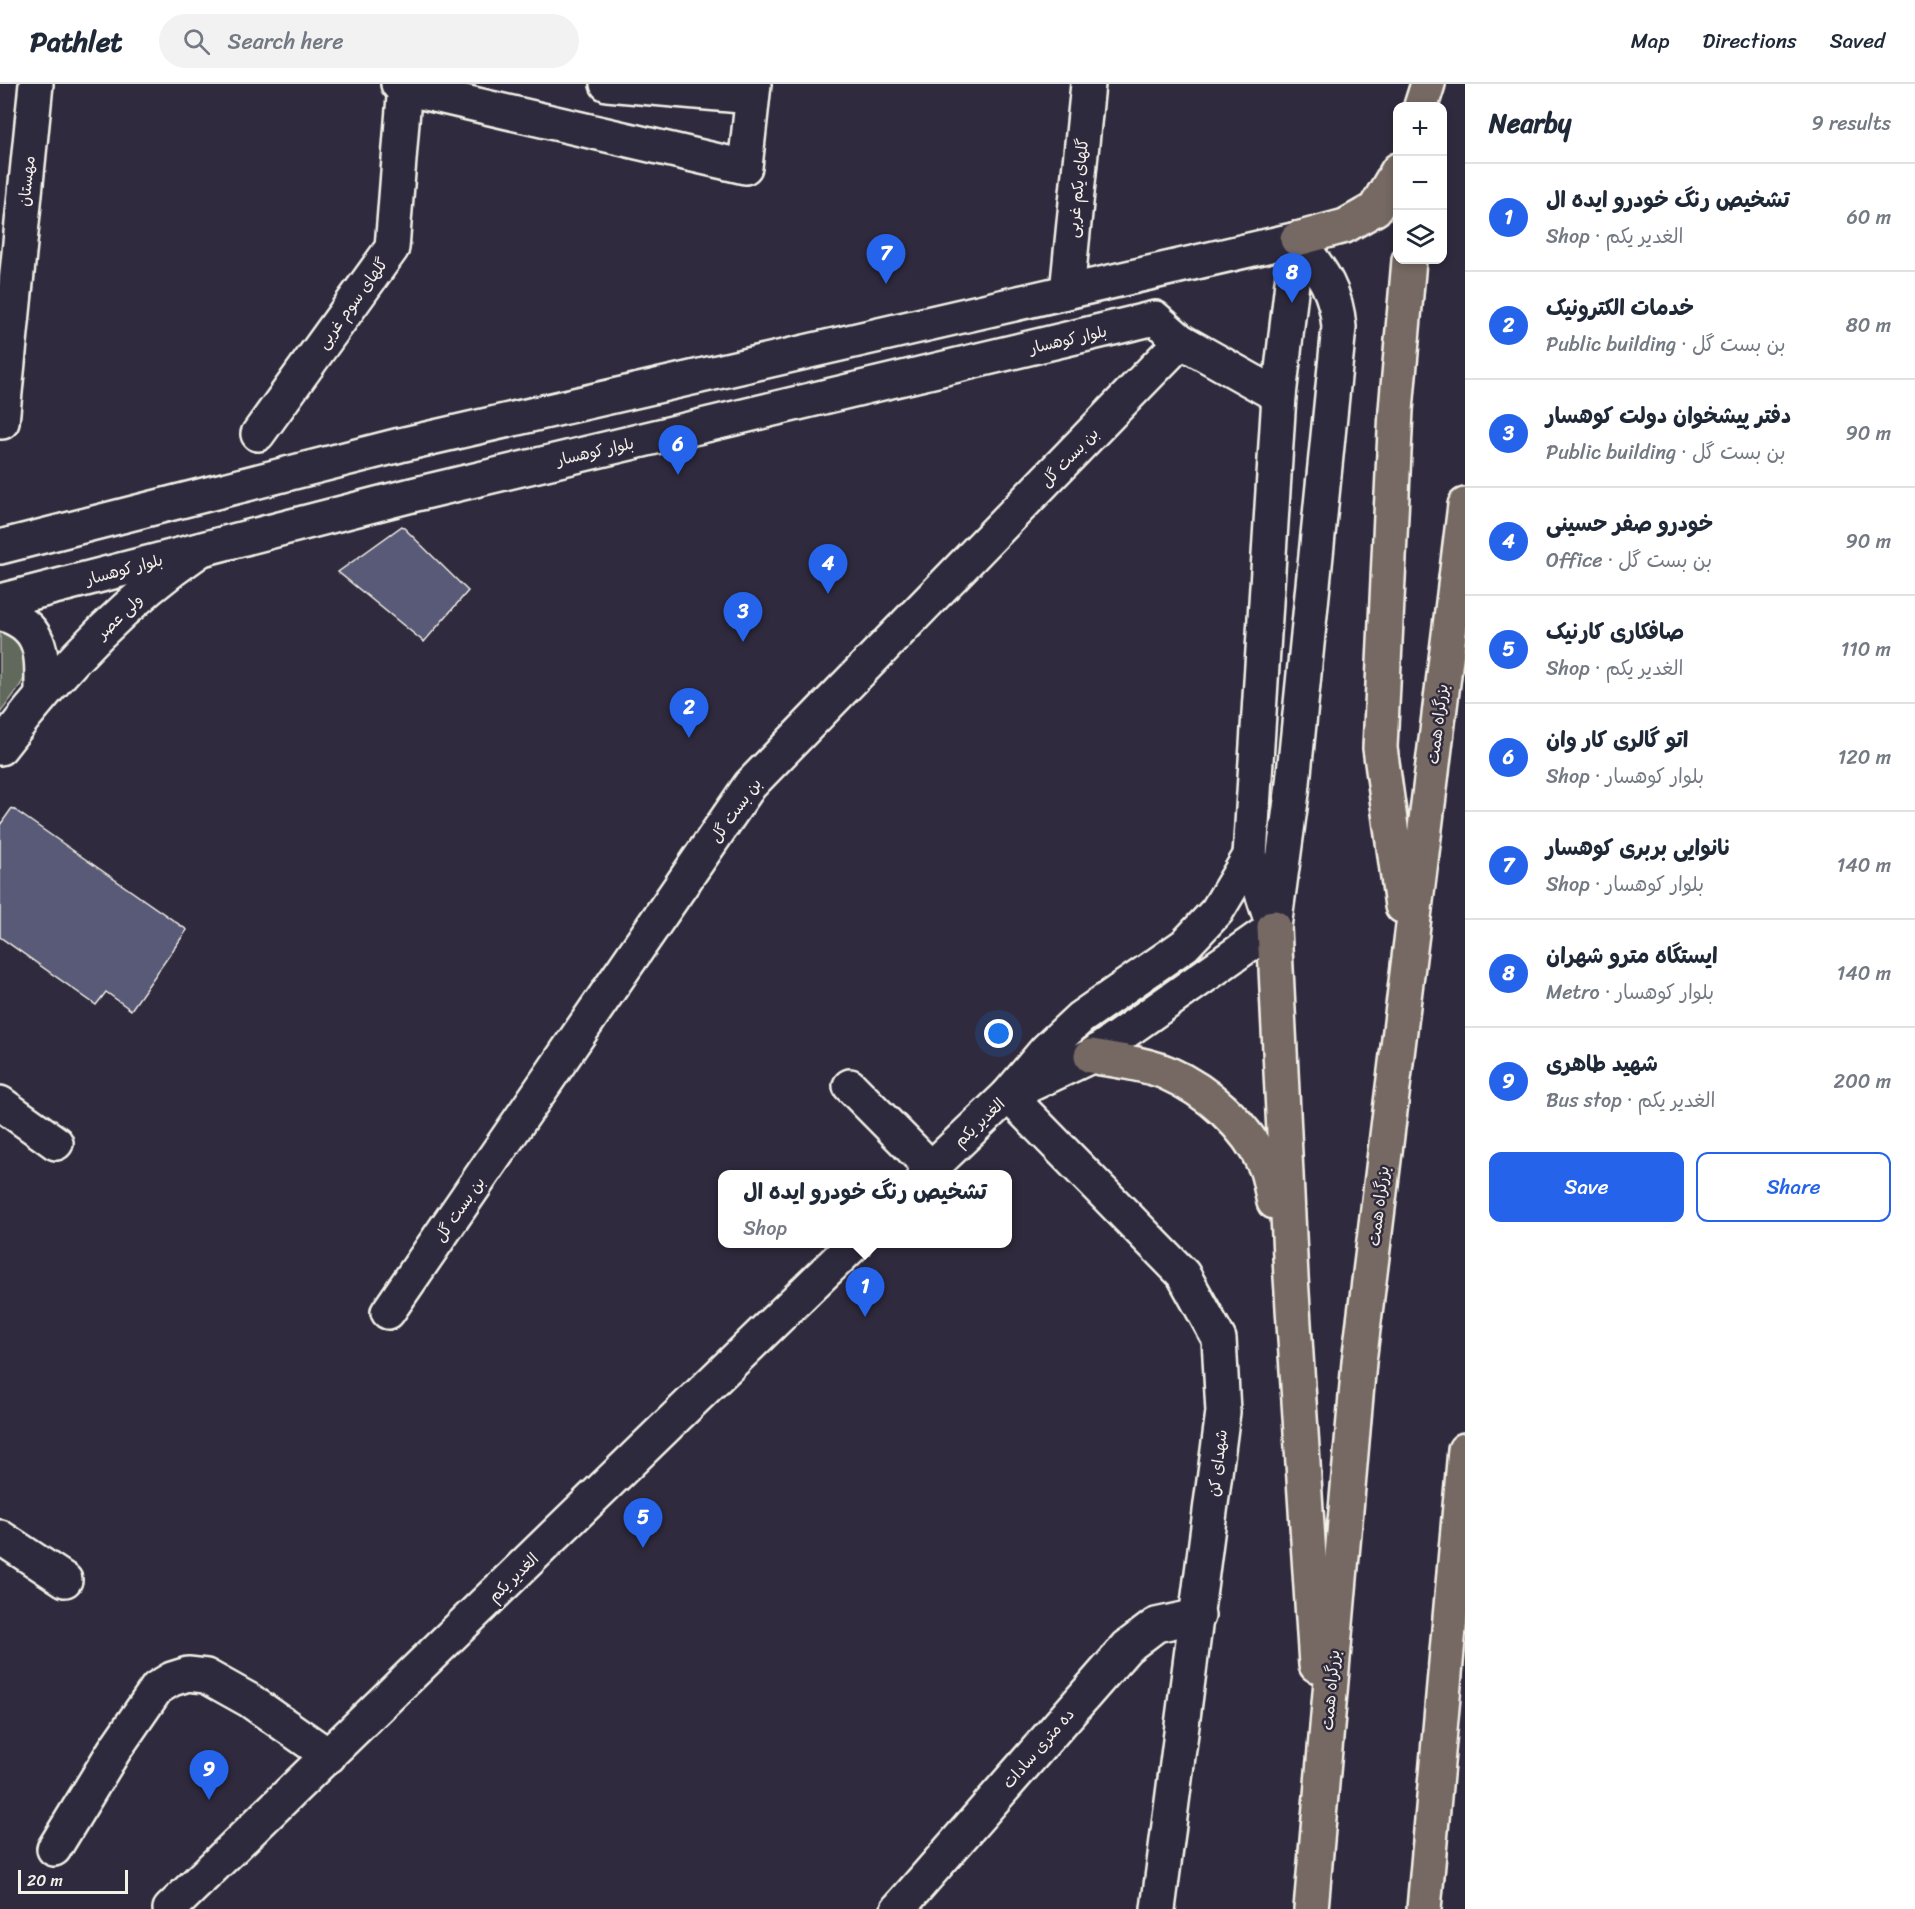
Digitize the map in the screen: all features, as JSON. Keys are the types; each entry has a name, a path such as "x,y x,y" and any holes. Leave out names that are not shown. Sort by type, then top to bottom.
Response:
{"highway":[{"path":"1422,102 1428,84"},
{"path":"1426,102 1428,84"},
{"path":"1297,239 1345,226 1375,208 1393,178"},
{"path":"1408,949 1380,748 1396,410 1409,264"},
{"name":"بزرگراه همت","path":"1311,1909 1359,1362 1408,949 1465,505"},
{"path":"1274,927 1291,1277 1323,1778"},
{"path":"1091,1056 1166,1072 1204,1094 1238,1125 1266,1168 1291,1277"},
{"path":"1424,1909 1465,1450"}],"main road":[{"name":"مهستان","path":"2,422 36,84"},
{"path":"403,85 745,167 753,91 607,84"},
{"name":"گلهای یکم غربی","path":"1066,292 1088,84"},
{"name":"گلهای سوم غربی","path":"258,434 392,248 403,85"},
{"path":"0,547 400,445 1297,239"},
{"path":"1274,927 1250,856 1279,396 1297,239"},
{"path":"1008,1095 1091,1056 1274,927 1292,793 1339,327 1337,304 1331,290 1323,274 1297,239"},
{"path":"1146,274 1155,318 1181,341 1279,396"},
{"name":"بلوار کوهسار","path":"0,601 423,492 1155,318"},
{"name":"بن بست گل","path":"388,1312 750,785 1181,341"},
{"name":"ولی عصر","path":"0,748 42,692 126,608 168,572 202,548"},
{"path":"0,613 24,624 38,640 42,654 42,692"},
{"path":"1008,1095 1046,1050 1080,1018 1185,945 1217,911 1250,856"},
{"path":"850,1086 927,1170"},
{"name":"الغدیر یکم","path":"929,1170 1008,1095"},
{"name":"شهدای کن","path":"1008,1095 1183,1274 1219,1339 1223,1412 1158,1909"},
{"path":"0,1103 56,1143"},
{"name":"الغدیر یکم","path":"170,1909 850,1248"},
{"path":"0,1537 65,1580"},
{"name":"ده متری سادات","path":"898,1909 1127,1647 1156,1625 1198,1617"},
{"path":"54,1849 115,1749 157,1688 172,1678 188,1674 206,1676 249,1700 329,1756"}],"green space":[{"path":"0,626 25,646 29,657 24,678 0,713"}],"building":[{"path":"402,526 468,591 424,642 338,572"},
{"path":"12,808 187,930 131,1010 106,992 96,1005 0,937 0,825"}],"place":[{"name":"نانوایی بربری کوهسار","path":"886,284"},
{"name":"ایستگاه مترو شهران","path":"1292,303"},
{"name":"اتو گالری کار وان","path":"678,475"},
{"name":"خودرو صفر حسینی","path":"828,594"},
{"name":"دفتر پیشخوان دولت کوهسار","path":"743,642"},
{"name":"خدمات الکترونیک","path":"689,738"},
{"name":"تشخیص رنگ خودرو ایده ال","path":"865,1317"},
{"name":"صافکاری کارنیک","path":"643,1548"},
{"name":"شهید طاهری","path":"209,1800"}]}
